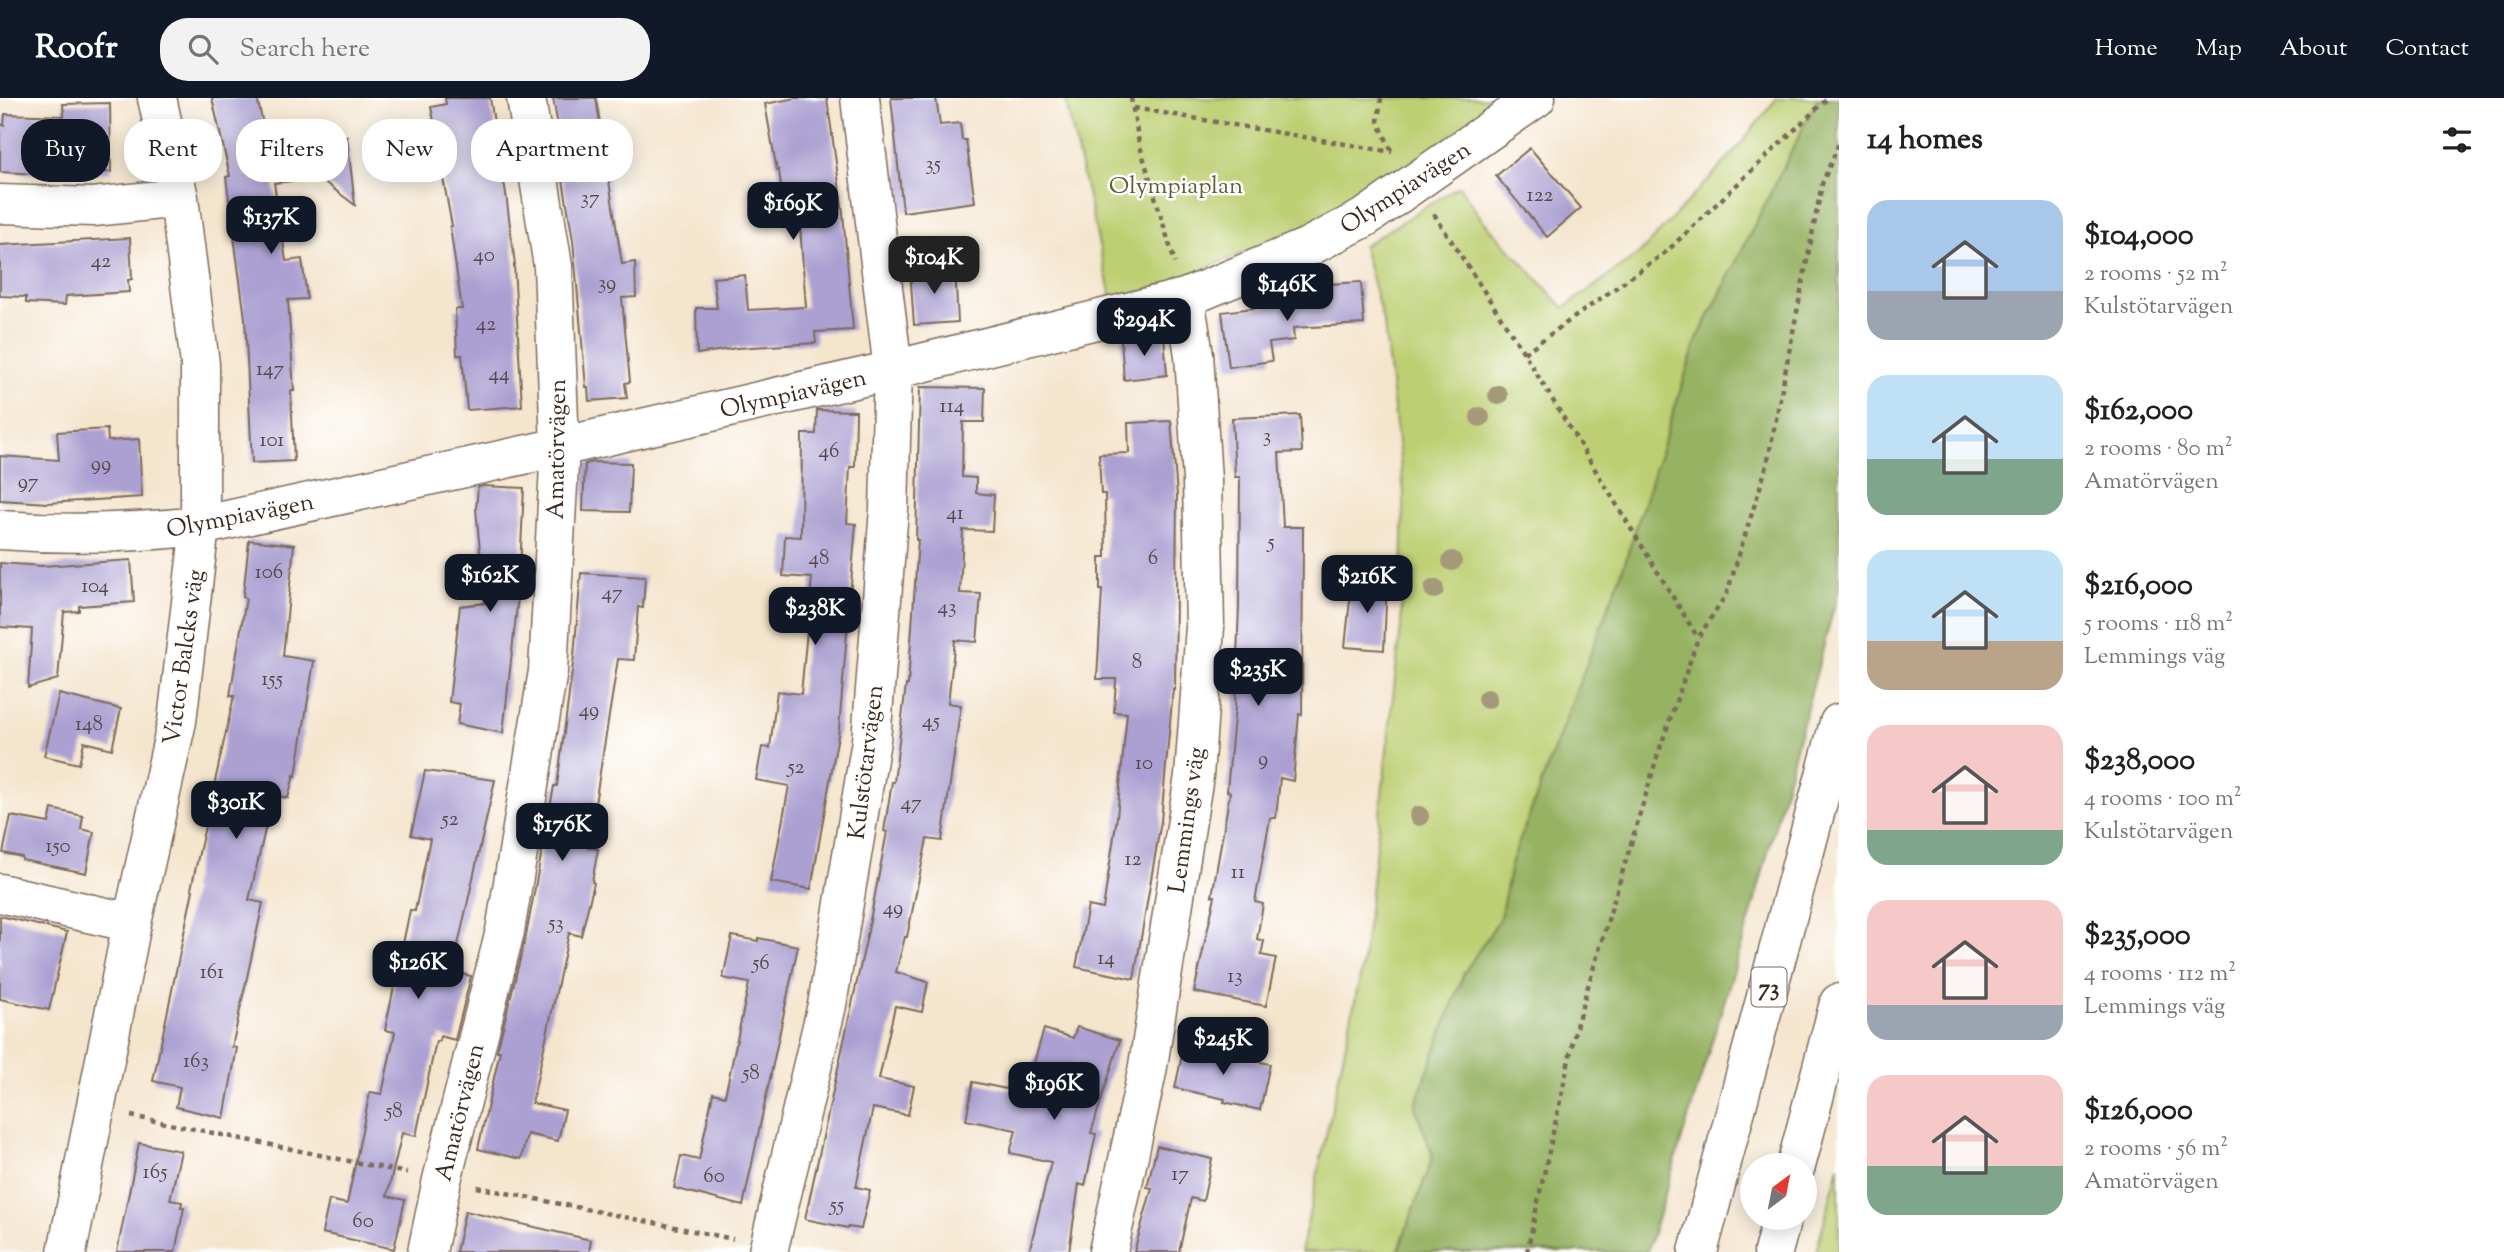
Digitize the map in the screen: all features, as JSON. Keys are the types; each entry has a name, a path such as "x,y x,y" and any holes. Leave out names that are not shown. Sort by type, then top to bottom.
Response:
{"main road":[{"name":"Victor Balcks väg","path":"67,1252 132,922 177,721 200,526 200,364 179,198 157,98"},
{"name":"Amatörvägen","path":"427,1252 442,1180 505,931 548,671 560,447 553,266 526,98"},
{"name":"Kulstötarvägen","path":"768,1252 827,1005 871,741 889,509 893,370 860,98"},
{"name":"Olympiavägen","path":"0,530 61,533 148,531 200,526 893,370 1185,298 1308,247 1366,217 1536,98"},
{"path":"0,204 93,207 179,198"},
{"name":"Lemmings väg","path":"1108,1252 1147,1072 1195,776 1205,613 1202,480 1195,369 1185,298"},
{"name":"73","path":"1698,1252 1839,723"},
{"path":"0,893 132,922"},
{"path":"1799,1153 1839,1003"},
{"path":"1773,1252 1779,1230"}],"path":[{"path":"1131,98 1139,143 1185,298"},
{"path":"1381,98 1378,121 1392,152 1524,353 1698,638"},
{"path":"1524,353 1667,252 1828,98"},
{"path":"1134,108 1392,152"},
{"path":"1527,1252 1577,1023 1658,754 1698,638 1727,593 1767,465 1822,184 1839,143"},
{"path":"131,1116 149,1120"}],"green space":[{"name":"Olympiaplan","path":"1065,98 1506,98 1331,218 1169,283 1112,301"},
{"path":"1777,98 1818,98 1696,342 1623,568 1512,861 1500,918 1464,973 1415,1106 1433,1156 1398,1252 1301,1252 1363,963 1401,626 1404,493 1384,325 1363,246 1459,186 1481,218 1564,308 1640,253 1735,151"},
{"path":"1818,98 1839,98 1839,589 1751,915 1647,1252 1398,1252 1433,1156 1415,1106 1464,973 1500,918 1512,861 1623,568 1696,342"},
{"path":"1839,1165 1839,1252 1816,1252"}],"building":[{"path":"212,98 257,98 262,119 236,119 236,182 283,182 274,183 286,261 302,259 307,299 288,300 294,391 291,391 294,461 252,463 245,318 226,177 230,176 222,141 222,119 217,119"},
{"path":"445,98 490,98 494,119 471,119 471,182 504,182 515,265 522,406 467,410 462,355 457,355 455,309 462,309 444,182 457,182 457,119 434,119 431,107 446,104"},
{"path":"553,98 596,98 599,119 557,119"},
{"path":"796,98 827,98 843,213 853,330 815,332 816,343 737,348 697,354 696,308 717,308 713,278 745,275 748,310 806,307 799,213 789,214 787,195 782,196 765,104"},
{"path":"891,98 936,98 940,125 960,123 962,140 966,140 975,202 903,212"},
{"path":"110,103 111,172 110,119 21,119 21,173 0,172 0,125 4,125 5,114 64,116 63,104"},
{"path":"348,146 355,205 324,182 348,182"},
{"path":"1530,148 1581,208 1547,237 1496,176"},
{"path":"563,182 609,182 622,264 635,262 636,297 622,298 630,382 625,383 627,398 589,401 573,240"},
{"path":"130,238 132,279 128,280 129,292 66,296 65,305 26,303 26,297 0,296 0,245"},
{"path":"955,268 958,322 914,325 910,270"},
{"path":"1361,282 1364,324 1293,328 1294,340 1269,343 1272,361 1229,367 1222,312 1331,298 1330,284"},
{"path":"1164,336 1167,375 1124,380 1121,339"},
{"path":"920,387 985,388 984,422 963,422 962,477 976,478 976,493 994,495 992,531 963,530 960,593 981,594 977,642 955,640 948,703 961,705 942,841 927,839 907,937 896,972 928,982 922,1012 895,1006 879,1079 914,1086 908,1115 873,1108 856,1187 870,1190 861,1229 848,1228 805,1219 868,931 887,832 884,831 908,685 918,540"},
{"path":"817,410 856,411 855,467 850,467 847,523 856,524 839,729 811,889 771,882 789,786 756,780 762,747 770,748 777,691 801,694 812,578 783,576 785,536 801,537 802,434 816,434"},
{"path":"1300,415 1302,452 1279,453 1283,527 1303,527 1302,715 1299,714 1293,781 1280,778 1276,818 1270,818 1255,902 1263,904 1257,939 1264,941 1261,955 1276,958 1266,1006 1194,992 1215,896 1212,896 1230,792 1227,791 1235,707 1239,606 1240,477 1235,477 1232,418"},
{"path":"1171,421 1177,495 1175,690 1173,689 1161,821 1134,979 1076,967 1088,906 1103,909 1117,817 1127,713 1114,712 1116,679 1097,679 1102,590 1100,557 1106,557 1105,494 1101,494 1099,454 1129,453 1128,423"},
{"path":"107,429 108,441 139,439 142,497 48,503 0,500 0,456 59,460 57,432"},
{"path":"631,463 629,512 583,511 585,464"},
{"path":"478,487 524,488 519,588 503,733 457,724 460,704 449,702 460,606 485,603 476,509"},
{"path":"249,540 294,545 283,656 314,661 296,776 294,775 288,798 273,795 249,900 263,903 232,1047 237,1048 224,1118 176,1107 180,1087 153,1081 193,890 191,889 234,696 230,696 246,598 243,597"},
{"path":"131,560 134,602 79,606 79,611 64,612 58,679 28,688 32,629 0,627 0,563 42,566"},
{"path":"581,573 645,577 643,608 638,607 634,660 618,659 588,848 598,849 592,882 594,883 581,936 569,933 532,1103 565,1110 558,1141 527,1134 521,1159 478,1149 500,1051 497,1051 526,936 554,786 557,786 574,656"},
{"path":"1352,581 1387,581 1384,650 1345,647"},
{"path":"59,694 121,709 112,749 84,742 79,764 44,756"},
{"path":"425,771 495,780 452,972 471,976 455,1040 440,1036 439,1041 436,1041 416,1136 402,1133 387,1196 405,1200 394,1249 322,1233 329,1200 347,1204 370,1092 382,1094 395,1032 385,1030 410,910 415,911 430,839 411,835"},
{"path":"52,809 83,816 81,829 94,832 86,873 22,860 22,857 3,853 11,816 49,823"},
{"path":"0,916 67,932 49,1010 0,999"},
{"path":"732,936 798,946 743,1206 674,1188 681,1156 699,1160 713,1093 725,1096 749,983 723,978"},
{"path":"1077,1027 1120,1040 1091,1133 1096,1134 1085,1186 1079,1184 1069,1252 1029,1252 1051,1162 1010,1153 1016,1130 966,1120 973,1082 1025,1093 1044,1029 1073,1038"},
{"path":"1184,1046 1270,1064 1260,1110 1175,1088"},
{"path":"139,1143 181,1151 170,1200 182,1202 181,1207 184,1208 175,1252 117,1252"},
{"path":"1157,1146 1212,1159 1203,1201 1191,1198 1179,1252 1134,1252 1152,1188 1147,1187"},
{"path":"465,1211 591,1240 589,1252 456,1252"}]}
